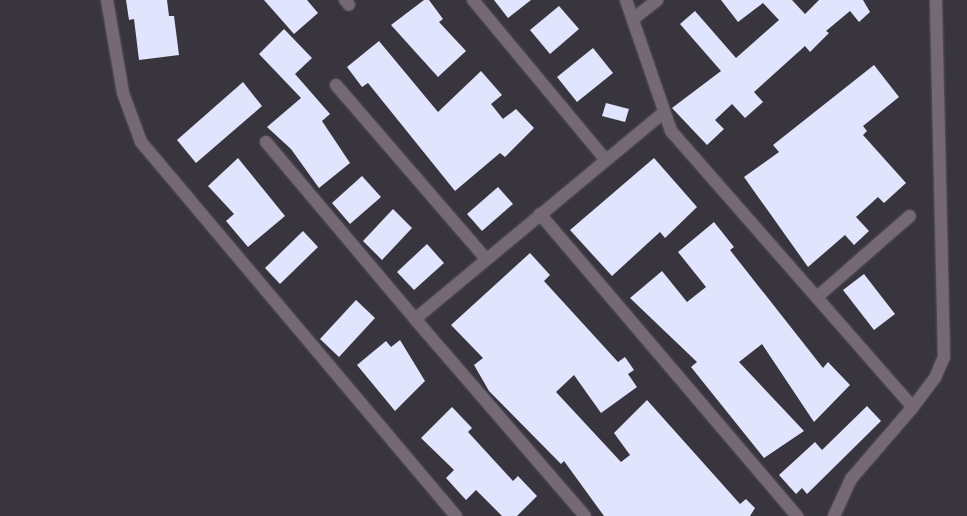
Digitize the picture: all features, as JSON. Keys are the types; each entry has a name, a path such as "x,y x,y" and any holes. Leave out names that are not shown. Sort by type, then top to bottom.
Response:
{"street":[{"path":"107,0 123,93 141,142 456,516"},
{"path":"473,0 606,160"},
{"path":"626,0 662,114 671,131 913,407"},
{"path":"633,19 657,0"},
{"path":"834,516 851,479 913,407 935,378 945,338 936,0"},
{"path":"336,85 486,259"},
{"path":"415,319 662,114"},
{"path":"266,142 585,516"},
{"path":"540,214 797,516"},
{"path":"817,297 910,216"}],"building":[{"path":"126,0 167,0 169,16 174,16 179,55 139,60 134,19 129,20"},
{"path":"264,0 307,0 318,13 294,34"},
{"path":"424,0 429,0 443,19 439,22 466,51 438,77 391,25"},
{"path":"494,0 531,0 508,18"},
{"path":"721,0 792,0 805,14 819,0 863,0 870,12 859,22 850,11 826,31 829,33 810,52 805,46 754,92 763,102 745,118 732,104 715,120 724,129 707,145 672,108 721,71 680,24 695,11 736,58 779,20 763,3 738,22"},
{"path":"559,6 579,29 550,54 530,30"},
{"path":"284,29 312,58 295,74 330,114 322,121 350,163 319,188 291,149 267,127 301,98 259,54"},
{"path":"379,41 438,112 481,71 502,95 491,104 503,119 516,109 534,128 505,157 500,153 455,191 368,83 362,87 347,67"},
{"path":"593,48 613,73 577,102 557,77"},
{"path":"874,65 899,97 863,126 867,131 863,135 906,183 884,203 878,197 856,217 869,231 854,245 845,235 808,267 744,177 779,152 773,145"},
{"path":"243,82 262,106 196,163 177,140"},
{"path":"606,103 629,109 625,122 602,116"},
{"path":"238,158 285,216 248,247 226,221 234,214 208,186"},
{"path":"654,158 697,207 665,238 660,232 612,276 570,230"},
{"path":"362,176 381,197 350,224 332,203"},
{"path":"498,187 513,204 482,231 467,214"},
{"path":"393,209 412,228 382,260 363,241"},
{"path":"714,222 734,247 730,250 823,368 828,362 850,385 814,422 762,344 739,362 804,431 764,458 691,367 697,362 630,298 662,271 687,302 706,287 678,252"},
{"path":"303,231 318,247 280,284 265,268"},
{"path":"427,244 444,263 414,290 397,272"},
{"path":"530,253 550,275 544,281 618,362 625,357 634,370 628,374 637,387 601,413 574,375 556,392 621,462 630,455 614,433 647,400 740,504 746,499 755,508 750,516 604,516 564,461 561,464 489,391 474,365 483,358 451,325"},
{"path":"864,274 895,314 874,330 843,290"},
{"path":"356,300 375,318 339,357 320,339"},
{"path":"400,340 425,381 395,411 357,365 386,341 391,347"},
{"path":"867,406 881,421 807,494 802,488 796,494 779,475 815,442 822,450"},
{"path":"452,407 472,428 468,432 513,481 518,476 537,496 517,516 502,516 476,490 466,500 446,478 454,470 421,438"}]}
